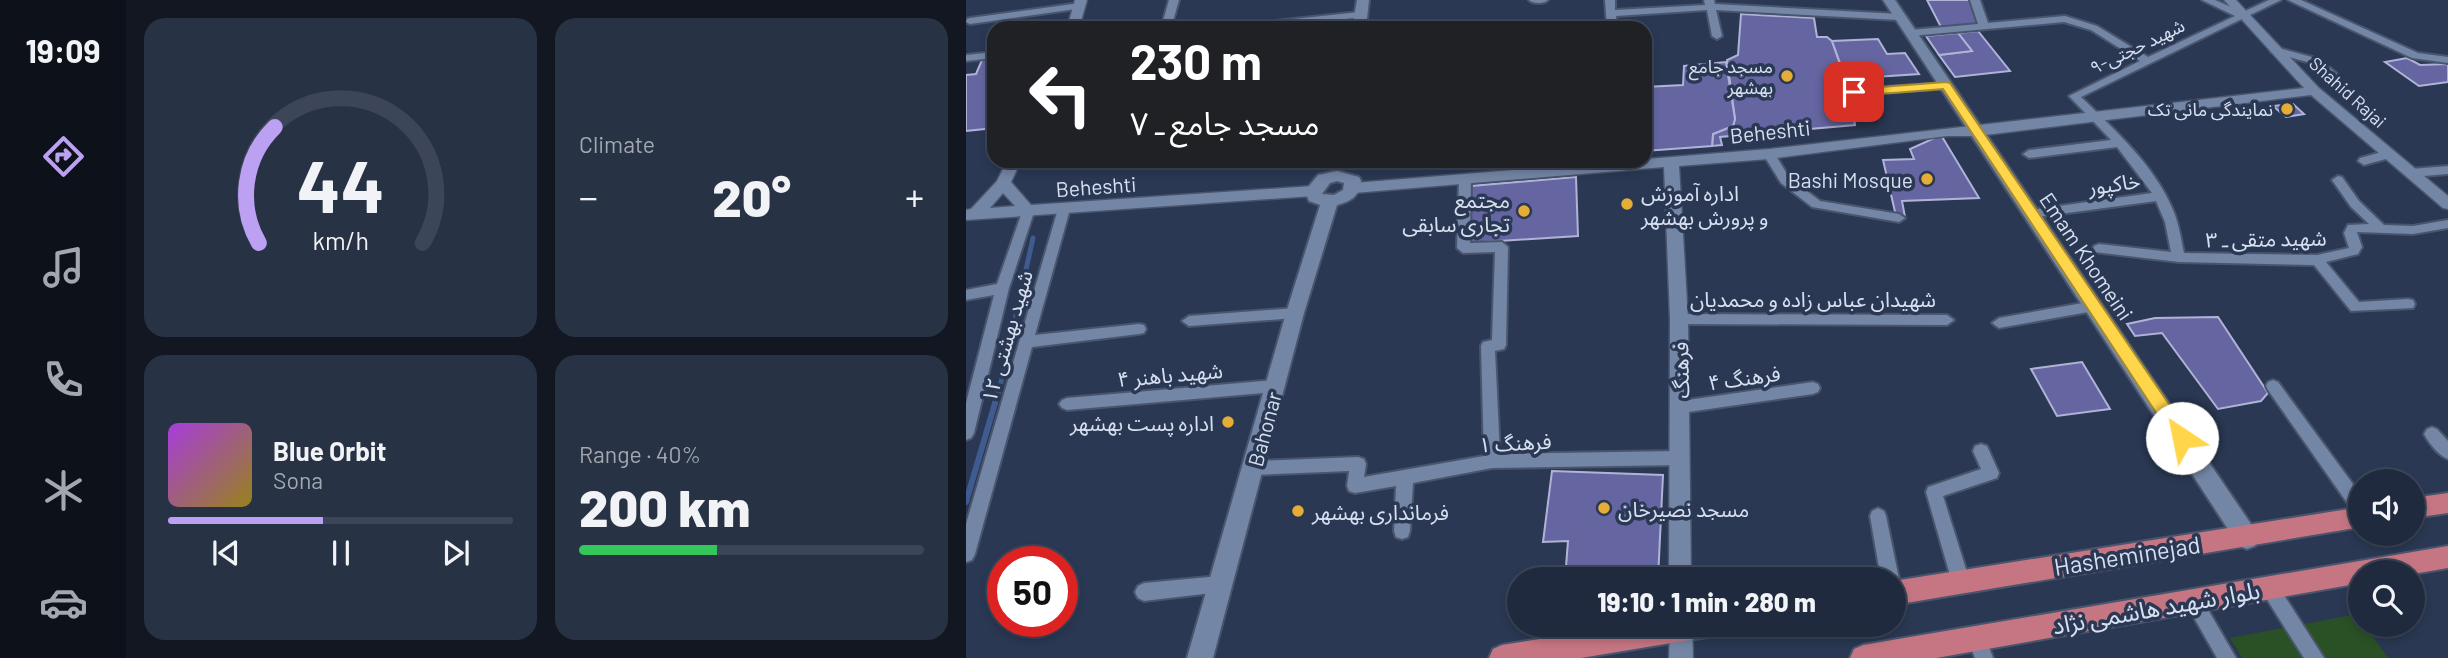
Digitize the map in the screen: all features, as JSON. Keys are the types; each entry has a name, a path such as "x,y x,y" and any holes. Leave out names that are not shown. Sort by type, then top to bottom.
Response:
{"main road":[{"path":"1359,21 1363,0"},
{"name":"Emam Khomeini","path":"1889,0 2247,538"},
{"path":"1339,168 1351,178 1354,188 1342,198 1322,196 1324,179 1339,168"},
{"name":"Bahonar","path":"1200,658 1295,313 1322,196"},
{"path":"2425,506 2448,503"},
{"name":"Hasheminejad","path":"1906,591 2226,539 2247,538 2348,519"},
{"name":"بلوار شهید هاشمی نژاد","path":"1863,658 1980,648 2193,600 2448,557"},
{"path":"1502,658 1623,637"}],"street":[{"path":"1168,21 1174,0"},
{"path":"1534,0 1543,0"},
{"path":"1610,0 1612,21"},
{"path":"1975,0 1984,26"},
{"path":"2207,0 2242,15"},
{"name":"Shahid Rajai","path":"2230,0 2314,91 2448,204"},
{"name":"شهید حجتی-۹","path":"2097,117 2074,96 2276,0"},
{"path":"2293,0 2416,56 2448,60"},
{"path":"970,21 1080,3 1075,21"},
{"path":"1612,13 1709,4 1780,5 1899,17"},
{"path":"1709,4 1717,36"},
{"path":"1910,33 2074,20 2094,28 2147,61"},
{"path":"2275,50 2315,61 2336,77"},
{"path":"966,58 987,56"},
{"path":"1854,92 1946,86"},
{"name":"Beheshti","path":"1652,162 1769,154 1947,132 1977,132 2314,91"},
{"path":"2097,117 2161,195 2179,257"},
{"path":"2029,154 2118,143"},
{"path":"1769,154 1785,180 1816,204 1899,218"},
{"path":"2364,161 2389,154"},
{"name":"فرهنگ","path":"1671,160 1681,407 1680,567"},
{"path":"971,214 1003,183 1010,168"},
{"name":"Beheshti","path":"1354,188 1589,168"},
{"path":"2411,173 2448,170"},
{"path":"1465,180 1463,248 1502,247 1499,345 1488,346 1492,461"},
{"path":"2338,180 2355,204 2379,227"},
{"path":"966,433 971,393 1028,212 1003,183"},
{"name":"خاکپور","path":"2031,214 2161,195"},
{"name":"Beheshti","path":"971,214 1322,196"},
{"name":"شهید بهشتی ۱۲","path":"966,554 1064,209"},
{"name":"شهید متقی ـ ۳","path":"2099,249 2179,257 2317,260 2353,251 2356,247 2350,233 2352,228 2413,230 2448,224"},
{"path":"2317,260 2356,307 2408,304"},
{"path":"966,295 1002,288"},
{"path":"1999,323 2094,306"},
{"path":"1189,321 1295,313"},
{"name":"شهیدان عباس زاده و محمدیان","path":"1679,319 1947,320"},
{"path":"1026,342 1139,329"},
{"name":"شهید باهنر ۴","path":"1068,404 1275,386"},
{"path":"2273,386 2348,491"},
{"name":"فرهنگ ۴","path":"1681,407 1813,388"},
{"path":"2432,434 2448,452"},
{"path":"1961,582 1934,492 1991,473 1981,451"},
{"name":"فرهنگ ۱","path":"1254,468 1358,464 1355,486 1492,461 1679,458"},
{"path":"1402,531 1405,477"},
{"path":"1878,516 1889,567"},
{"path":"1144,592 1220,584"},
{"path":"2269,587 2315,658"},
{"path":"2193,600 2227,658"},
{"path":"1681,637 1681,658"}],"green space":[{"path":"2348,616 2348,637 2373,637 2388,658 2242,658 2230,638"}],"building":[{"path":"1927,0 1971,0 1980,26 1942,29"},
{"name":"مسجد جامع بهشهر","path":"1741,14 1814,18 1817,37 1827,37 1832,41 1850,93 1855,125 1720,137 1722,145 1712,146 1713,134 1733,126 1735,119 1727,60 1738,55"},
{"path":"1978,31 2010,71 1955,77 1939,55 1972,51 1958,33"},
{"path":"1958,33 1972,51 1939,55 1926,36"},
{"path":"1878,39 1887,54 1905,53 1919,74 1860,78 1857,73 1844,74 1832,41"},
{"path":"2407,58 2420,65 2448,64 2448,82 2419,86 2385,62"},
{"path":"982,60 987,60 987,129 966,131 966,75 976,74"},
{"path":"1726,62 1735,119 1733,126 1713,134 1712,146 1652,150 1652,87 1683,85 1684,66"},
{"name":"نمایندگی مانی تک","path":"2293,104 2304,114 2286,117 2273,106"},
{"name":"Bashi Mosque","path":"1941,135 1979,198 1902,201 1905,217 1896,216 1883,160 1914,159 1910,149"},
{"name":"مجتمع تجاری سابقی","path":"1576,177 1578,236 1469,243 1471,186"},
{"path":"2218,317 2268,393 2261,401 2218,409 2162,333 2135,336 2127,324 2155,318"},
{"path":"2082,362 2110,409 2057,416 2031,369"},
{"name":"مسجد نصیرخان","path":"1552,471 1663,475 1659,567 1566,567 1568,541 1543,542"}],"waterway":[{"path":"1000,387 1033,238"},
{"path":"966,502 1000,386"}],"place":[{"name":"مسجد جامع بهشهر","path":"1787,76"},
{"name":"نمایندگی مانی تک","path":"2287,109"},
{"name":"Bashi Mosque","path":"1927,179"},
{"name":"اداره آموزش و پرورش بهشهر","path":"1627,204"},
{"name":"مجتمع تجاری سابقی","path":"1524,211"},
{"name":"اداره پست بهشهر","path":"1228,422"},
{"name":"مسجد نصیرخان","path":"1604,508"},
{"name":"فرمانداری بهشهر","path":"1298,511"}],"route":[{"path":"1854,92 1946,86 2182,438"}]}
